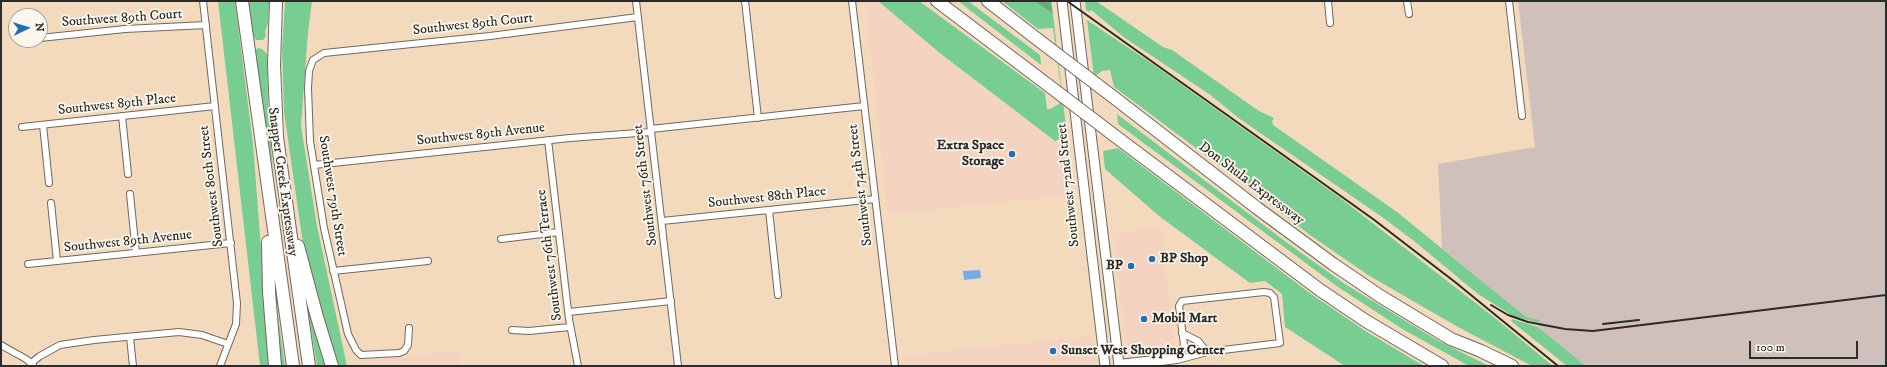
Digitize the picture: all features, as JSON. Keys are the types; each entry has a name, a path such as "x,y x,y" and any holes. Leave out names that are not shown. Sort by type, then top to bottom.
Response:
{"highway":[{"name":"Snapper Creek Expressway","path":"242,1 293,366"},
{"name":"Snapper Creek Expressway","path":"276,1 274,95 283,184 309,366"},
{"path":"937,1 1320,290 1366,321 1442,366"},
{"name":"Don Shula Expressway","path":"988,1 1257,208 1339,268 1380,296 1451,339 1512,366"},
{"path":"283,184 312,301 332,366"},
{"path":"268,192 269,292 275,366"}],"main road":[{"name":"Southwest 72nd Street","path":"1062,1 1105,366"},
{"name":"Southwest 72nd Street","path":"1075,1 1119,365"},
{"path":"1084,198 1098,198"},
{"path":"1098,315 1112,313"}],"street":[{"name":"Southwest 80th Street","path":"203,1 231,243 237,311 236,324 220,366"},
{"name":"Southwest 76th Street","path":"636,1 678,366"},
{"path":"744,1 758,118"},
{"name":"Southwest 74th Street","path":"852,1 895,366"},
{"path":"1328,1 1330,22"},
{"path":"1408,1 1409,14"},
{"path":"1509,1 1522,116"},
{"name":"Southwest 89th Court","path":"313,60 324,53 490,36 638,17"},
{"name":"Southwest 89th Court","path":"48,37 125,29 206,25"},
{"name":"Southwest 79th Street","path":"313,60 309,75 308,104 314,165 333,271 348,334 356,350 361,355 399,353 404,351 408,346 409,328"},
{"name":"Southwest 89th Place","path":"22,127 215,106"},
{"name":"Southwest 89th Avenue","path":"314,165 548,140 651,131 864,106"},
{"path":"122,116 128,174"},
{"path":"43,125 49,183"},
{"name":"Southwest 76th Terrace","path":"548,140 570,326 578,366"},
{"path":"130,194 136,253"},
{"name":"Southwest 88th Place","path":"662,221 875,199"},
{"path":"51,203 57,261"},
{"path":"769,210 778,296"},
{"path":"501,239 559,232"},
{"name":"Southwest 89th Avenue","path":"28,264 231,243"},
{"path":"333,271 428,261"},
{"path":"1119,365 1172,357 1179,354 1183,349 1179,306 1182,301 1264,292 1272,295 1276,302 1280,343 1207,352 1182,359 1129,366"},
{"path":"569,312 671,301"},
{"path":"512,330 529,331 570,326"},
{"path":"1,346 32,365 40,356 64,344 188,333 228,344"},
{"path":"1182,333 1198,341 1207,352"},
{"path":"130,337 133,366"}],"shaded area":[{"path":"865,1 878,1 979,84 1060,144 1068,143 1074,195 888,214"},
{"path":"1518,1 1886,1 1886,366 1586,366 1538,327 1539,320 1526,318 1442,248 1438,164 1535,147"},
{"path":"1161,227 1176,351 1127,357 1113,233"},
{"path":"1091,336 1095,366 904,366 903,356"},
{"path":"460,351 462,366 355,366 355,362"},
{"path":"1222,360 1223,366 1173,366"}],"green space":[{"path":"218,1 235,1 253,144 270,366 260,366"},
{"path":"248,1 269,1 268,23 265,32 266,36 263,40 256,40 253,35"},
{"path":"285,1 312,1 308,32 301,126 317,226 347,366 336,366 309,271 302,237 284,112 282,51"},
{"path":"878,1 919,1 1045,93 1047,109 1059,104 1062,97 1053,28 1038,29 1002,1 1034,1 1053,14 1067,136 1055,141 941,54"},
{"path":"958,1 968,1 1040,55 1041,65"},
{"path":"1034,1 1051,1 1053,14 1040,5"},
{"path":"1085,1 1096,1 1163,47 1172,50 1259,111 1274,118 1272,121 1273,125 1397,212 1526,317 1540,320 1538,323 1513,316 1478,294 1414,241 1382,217 1240,119 1209,94 1125,38 1091,10 1089,12 1086,10"},
{"path":"1087,20 1154,65 1339,197 1495,318 1553,366 1532,366 1458,327 1368,275 1310,235 1114,87 1110,70 1102,71 1094,77"},
{"path":"258,48 262,49 267,54 268,105 273,170 254,51"},
{"path":"1117,114 1286,242 1345,284 1437,340 1489,366 1469,366 1404,330 1338,287 1118,124"},
{"path":"1118,148 1311,294 1367,332 1424,366 1345,366 1285,327 1282,294 1265,281 1250,283 1159,216 1105,169 1103,151"},
{"path":"275,291 280,331 285,366 279,366"},
{"path":"308,310 310,310 329,366 317,366"},
{"path":"1512,319 1538,327 1586,366 1567,366 1511,321"}],"water":[{"path":"980,270 981,278 964,280 963,271"}],"railway":[{"path":"1067,1 1373,219 1455,282 1558,366"},
{"path":"1491,305 1508,315 1528,322 1565,329 1593,331 1886,295"},
{"path":"1603,324 1639,320"}],"place":[{"name":"Extra Space Storage","path":"1012,154"},
{"name":"BP Shop","path":"1152,259"},
{"name":"BP","path":"1131,266"},
{"name":"Mobil Mart","path":"1144,319"},
{"name":"Sunset West Shopping Center","path":"1053,351"}]}
